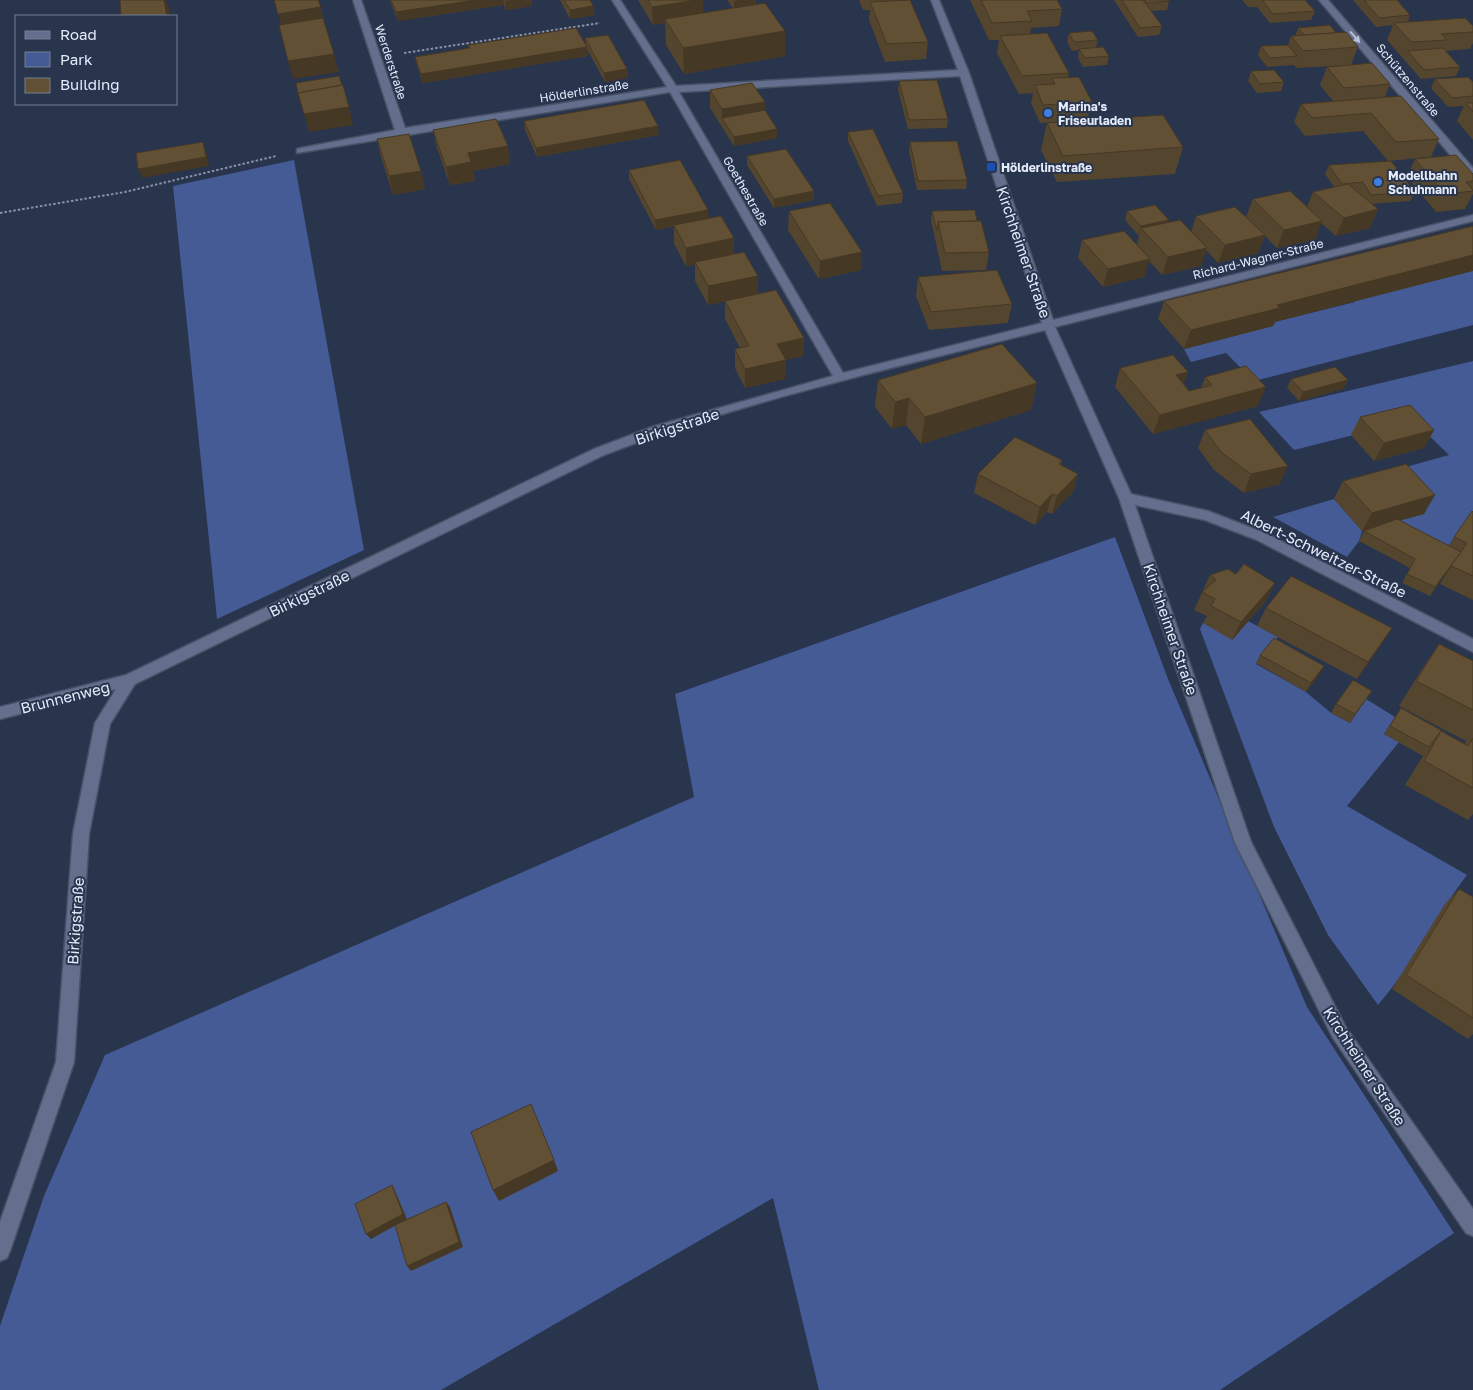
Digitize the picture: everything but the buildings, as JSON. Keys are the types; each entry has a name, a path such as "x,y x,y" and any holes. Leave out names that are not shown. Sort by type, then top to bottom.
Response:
{"street":[{"name":"Werderstraße","path":"357,0 401,132"},
{"name":"Goethestraße","path":"616,0 673,89 840,378"},
{"name":"Kirchheimer Straße","path":"935,0 964,73 1049,326 1126,498 1242,843 1339,1032 1473,1226"},
{"name":"Schützenstraße","path":"1323,0 1473,176"},
{"name":"Hölderlinstraße","path":"301,151 401,132 673,89 964,73"},
{"name":"Richard-Wagner-Straße","path":"1049,326 1473,218"},
{"name":"Birkigstraße","path":"0,1251 65,1062 81,834 103,723 130,680 599,452 659,429 840,378 1049,326"},
{"name":"Albert-Schweitzer-Straße","path":"1126,498 1208,516 1262,537 1473,646"},
{"name":"Brunnenweg","path":"0,713 130,680"}],"path":[{"path":"376,57 627,19"},
{"path":"0,213 125,192 301,151"}],"green space":[{"path":"294,160 364,550 217,619 173,186"},
{"path":"1473,270 1473,325 1254,381 1226,353 1191,362 1184,349 1272,326 1270,323 1355,302 1354,300"},
{"path":"1473,361 1473,511 1442,555 1394,522 1424,513 1388,472 1449,455 1413,420 1294,450 1259,412"},
{"path":"1334,499 1362,531 1359,541 1347,557 1273,517"},
{"path":"1115,537 1168,679 1307,1007 1454,1233 1220,1390 819,1390 773,1198 441,1390 0,1390 0,1326 44,1196 105,1055 694,797 675,694"},
{"path":"1248,621 1278,637 1256,664 1306,692 1331,713 1350,723 1366,699 1395,717 1384,734 1399,742 1347,806 1467,875 1413,958 1378,1005 1328,935 1274,827 1200,629 1203,623"}],"place":[{"name":"Marina's Friseurladen","path":"1048,113"},
{"name":"Hölderlinstraße","path":"991,167"},
{"name":"Modellbahn Schuhmann","path":"1378,182"}]}
